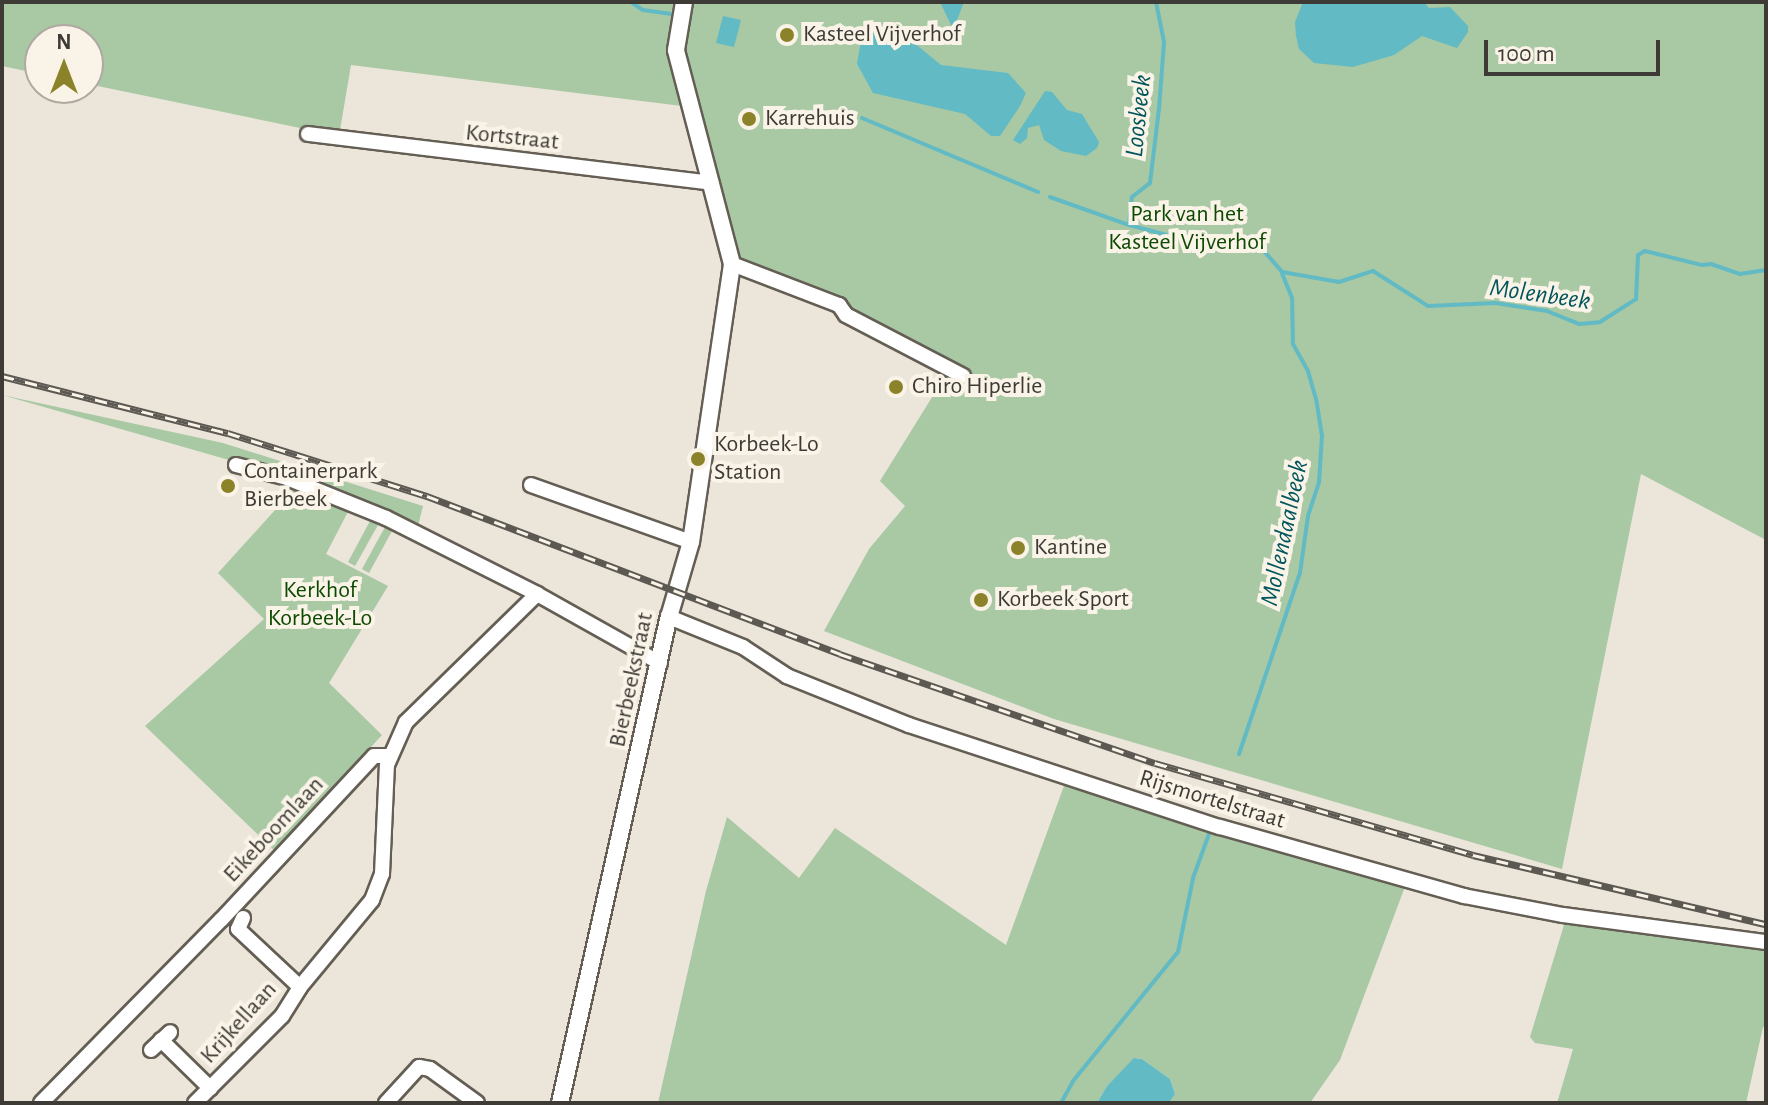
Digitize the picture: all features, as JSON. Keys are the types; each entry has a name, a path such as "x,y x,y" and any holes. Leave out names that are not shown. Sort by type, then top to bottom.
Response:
{"street":[{"name":"Bierbeekstraat","path":"560,1103 669,617 691,542 732,264 676,50 684,2"},
{"name":"Kortstraat","path":"308,134 711,183"},
{"path":"732,264 839,305 846,315 963,376"},
{"path":"236,465 287,478 386,518 537,594 660,663"},
{"path":"531,485 691,542"},
{"path":"389,756 406,722 537,594"},
{"name":"Rijsmortelstraat","path":"669,617 743,647 787,676 909,725 1220,827 1464,896 1563,915 1766,942"},
{"name":"Eikeboomlaan","path":"41,1103 221,920 374,756 389,756"},
{"name":"Krijkellaan","path":"195,1103 282,1016 300,987 372,900 382,874 389,756"},
{"name":"Krijkellaan","path":"243,918 238,929 300,987"},
{"name":"Krijkellaan","path":"161,1041 210,1088"},
{"path":"386,1103 419,1067 430,1069 477,1103"}],"green space":[{"path":"2,2 675,2 668,46 682,106 351,65 339,136 104,87 104,24 24,24 24,71 2,66"},
{"name":"Park van het Kasteel Vijverhof","path":"692,2 1766,2 1766,540 1641,474 1562,869 1054,719 824,631 869,549 905,506 880,481 952,365 741,264 685,58 683,39"},
{"path":"2,395 223,443 423,506 417,530 288,477"},
{"name":"Kerkhof Korbeek-Lo","path":"296,487 351,506 326,554 388,586 329,683 382,735 275,851 145,726 264,619 218,573"},
{"path":"370,521 378,525 355,566 348,562"},
{"path":"385,527 392,531 369,573 362,569"},
{"path":"1065,783 1406,884 1340,1060 1310,1103 1169,1103 1175,1094 1170,1079 1142,1059 1135,1058 1107,1086 1097,1103 658,1103 706,891 727,817 799,878 835,828 1006,945"},
{"path":"1572,918 1766,948 1766,1027 1763,1027 1746,1103 1557,1103 1573,1049 1535,1043 1530,1037 1564,925"}],"water":[{"path":"940,2 964,2 955,25 951,25"},
{"path":"1303,2 1424,2 1429,8 1450,7 1468,26 1468,32 1457,48 1422,36 1394,55 1353,67 1314,63 1299,49 1296,36 1295,22"},
{"path":"723,16 741,20 734,47 716,43"},
{"path":"870,26 896,28 941,65 1008,73 1026,93 1000,136 991,136 965,114 873,93 857,64 861,40"},
{"path":"1045,91 1052,92 1067,110 1082,114 1099,142 1097,148 1086,156 1061,151 1044,140 1039,125 1028,128 1027,138 1020,144 1013,140"},
{"path":"1134,1058 1142,1059 1170,1079 1175,1094 1169,1103 1097,1103 1107,1086"}],"waterway":[{"name":"Molenbeek","path":"631,2 643,10 670,14"},
{"name":"Loosbeek","path":"1129,225 1132,197 1150,183 1159,109 1164,42 1156,2"},
{"name":"Molenbeek","path":"862,118 1038,192"},
{"name":"Molenbeek","path":"1050,197 1129,225 1201,244 1257,243 1282,272 1339,282 1373,271 1428,306 1495,303 1547,311 1579,324 1600,322 1636,299 1638,255 1645,251 1702,265 1711,264 1740,274 1766,270"},
{"name":"Mollendaalbeek","path":"1239,754 1300,573 1308,516 1319,482 1322,436 1316,399 1308,371 1293,344 1292,298 1282,273"},
{"name":"Mollendaalbeek","path":"1061,1103 1073,1081 1178,952 1193,878 1209,834"}],"railway":[{"path":"2,376 228,433 427,496 840,654 1155,763 1473,855 1766,924"}],"place":[{"name":"Kasteel Vijverhof","path":"787,35"},
{"name":"Karrehuis","path":"749,119"},
{"name":"Chiro Hiperlie","path":"896,387"},
{"name":"Korbeek-Lo Station","path":"698,459"},
{"name":"Containerpark Bierbeek","path":"228,486"},
{"name":"Kantine","path":"1018,548"},
{"name":"Korbeek Sport","path":"981,600"}]}
